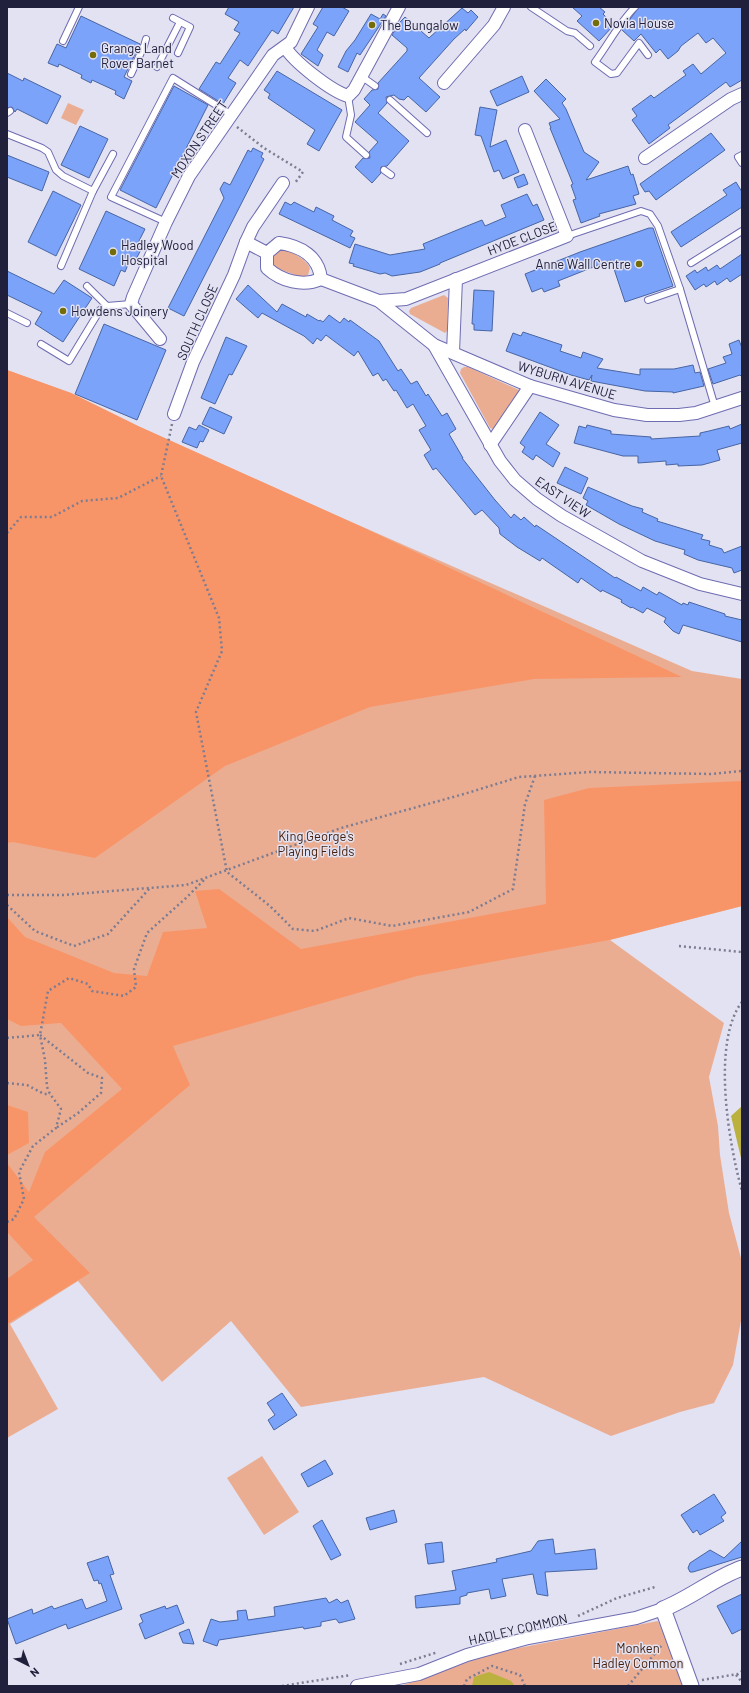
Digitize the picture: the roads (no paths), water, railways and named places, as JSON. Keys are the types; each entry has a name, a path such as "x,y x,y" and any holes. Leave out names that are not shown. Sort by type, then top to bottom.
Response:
{"street":[{"name":"MOXON STREET","path":"131,304 166,222 189,176 273,55 285,48 291,42 308,7"},
{"path":"285,48 289,54 315,75 340,94 348,96 354,90 399,7"},
{"path":"444,82 494,25 504,7"},
{"path":"646,158 731,99 742,94"},
{"name":"HYDE CLOSE","path":"379,301 406,299 567,236 525,130"},
{"name":"SOUTH CLOSE","path":"174,414 193,362 234,275 253,227 283,183"},
{"path":"246,242 267,253"},
{"path":"267,253 279,243 287,244 313,257 320,267 321,279"},
{"path":"267,253 267,268 274,274 301,284 312,283 321,279 379,301"},
{"path":"453,352 456,279"},
{"name":"WYBURN AVENUE","path":"379,301 434,345 530,386 614,410 647,415 679,416 715,407 742,398"},
{"path":"131,304 160,339"},
{"name":"EAST VIEW","path":"434,345 490,445 515,480 537,499 562,516 642,561 700,584 742,594"},
{"path":"490,445 530,386"},
{"path":"690,1684 663,1609 689,1597 733,1571 742,1568"},
{"name":"HADLEY COMMON","path":"357,1686 419,1674 467,1655 528,1638 636,1618 663,1609"}],"lane":[{"path":"63,41 79,7"},
{"path":"531,7 567,31 575,33 590,46"},
{"path":"635,7 622,21 619,29 596,62 611,74 617,73 639,43 648,55"},
{"path":"173,18 190,27 178,53"},
{"path":"157,67 180,22"},
{"path":"130,74 146,39"},
{"path":"361,76 375,86"},
{"path":"166,222 111,197 173,78 232,116"},
{"path":"348,96 351,115 346,137 366,155"},
{"path":"390,100 427,133"},
{"path":"7,134 42,148 48,152 56,170 63,176 93,191"},
{"path":"61,266 93,191 113,154"},
{"path":"740,156 742,163"},
{"path":"384,170 391,175"},
{"path":"567,236 642,211 650,214 658,226 680,289 715,407"},
{"path":"691,263 742,231"},
{"path":"87,286 107,306"},
{"path":"648,300 680,289"},
{"path":"41,344 69,361 100,310 107,306 131,304"},
{"path":"7,313 28,323"}],"place":[{"name":"Novia House","path":"596,23"},
{"name":"The Bungalow","path":"372,25"},
{"name":"Grange Land Rover Barnet","path":"93,55"},
{"name":"Hadley Wood Hospital","path":"113,252"},
{"name":"Anne Wall Centre","path":"639,264"},
{"name":"Howdens Joinery","path":"63,311"}],"park label":[{"name":"King George's Playing Fields","path":"316,844"},
{"name":"Monken Hadley Common","path":"638,1656"}]}
